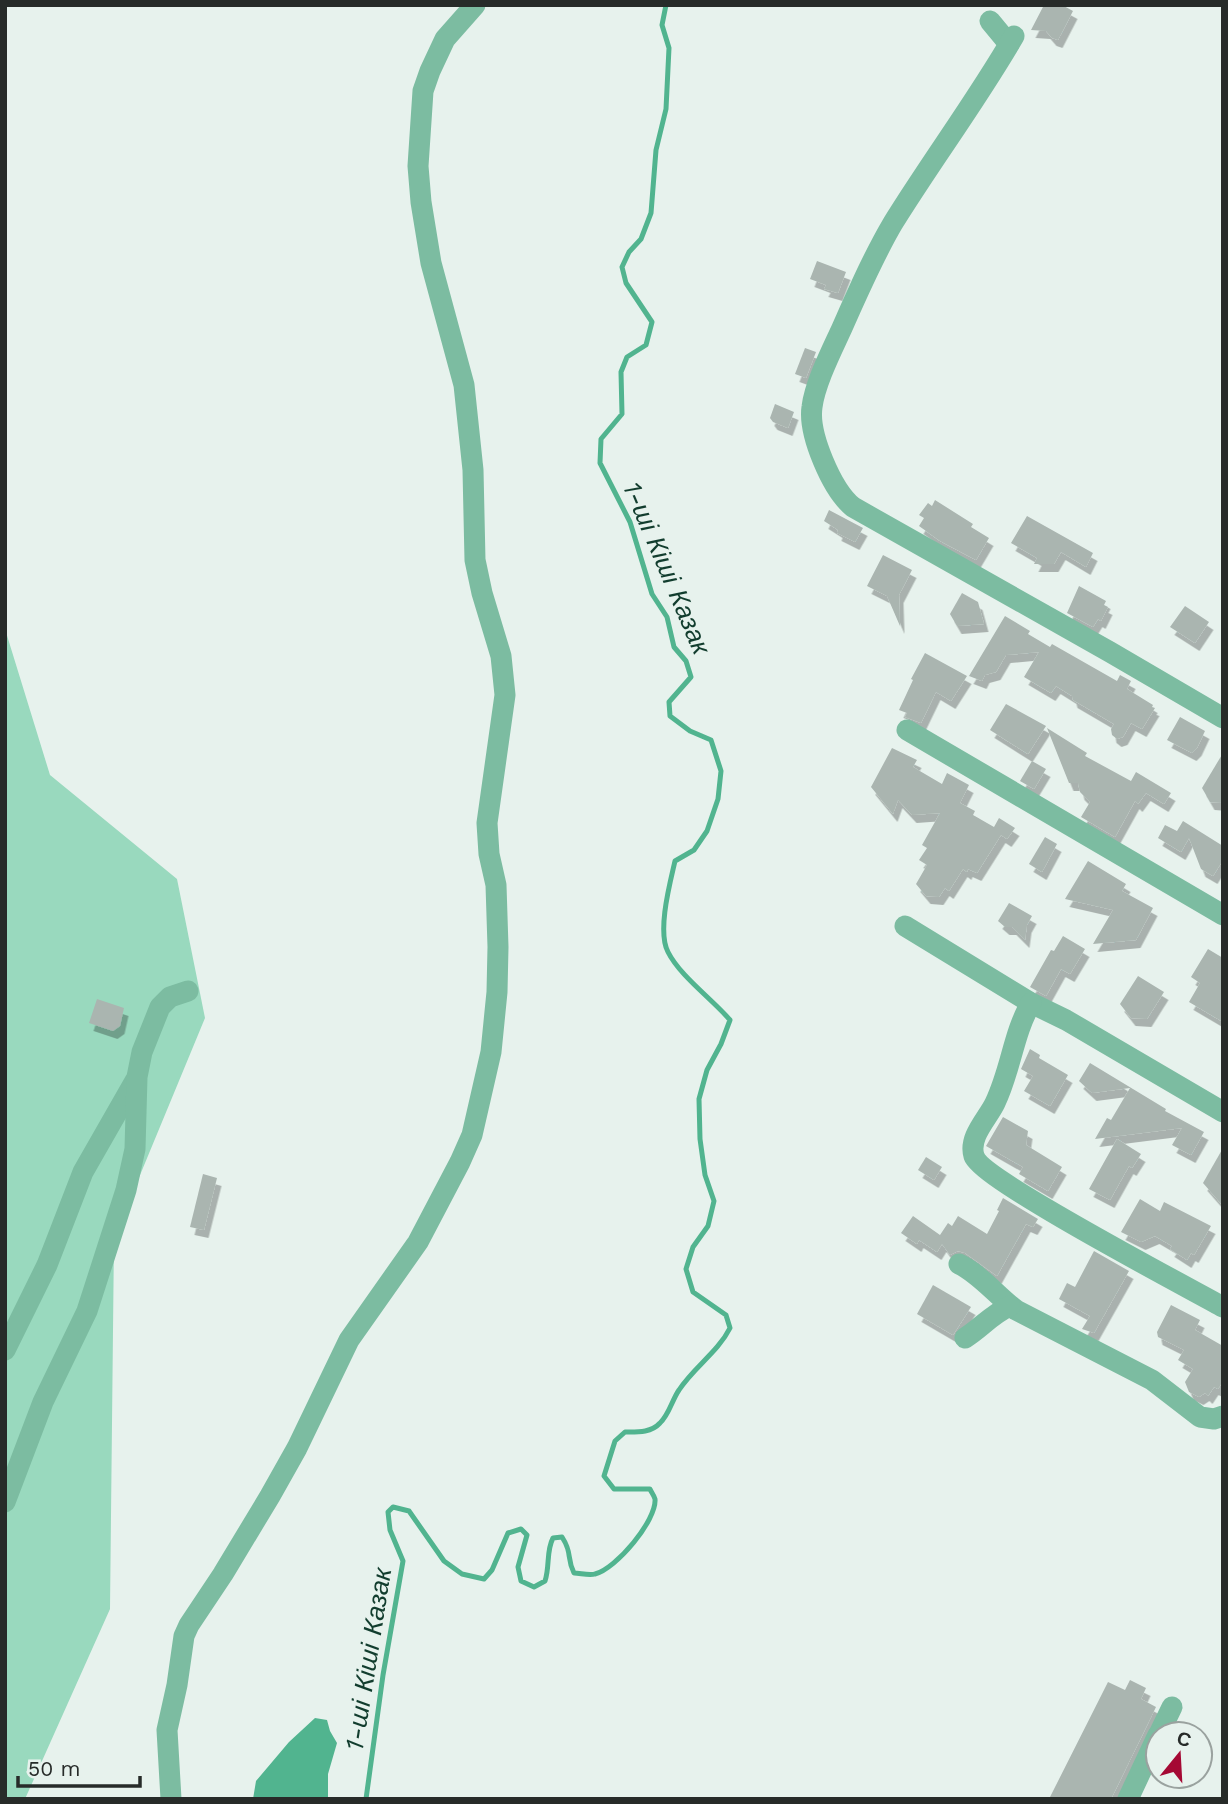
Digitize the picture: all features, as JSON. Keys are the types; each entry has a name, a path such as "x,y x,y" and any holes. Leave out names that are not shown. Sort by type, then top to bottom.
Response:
{"street":[{"path":"171,1799 167,1730 184,1636 297,1448 349,1340 418,1242 472,1135 491,1052 498,947 496,885 489,854 487,823 505,695 501,656 475,560 473,470 464,385 431,263 418,166 423,91 430,71 445,39 475,5"},
{"path":"990,21 1011,40 894,222 869,267 814,397 811,408 815,435 834,483 842,498 853,507 1223,718"},
{"path":"907,730 1223,915"},
{"path":"905,926 1031,1003 1066,1020 1223,1112"},
{"path":"5,1502 43,1402 87,1311 118,1216 135,1149 137,1077 142,1052 160,1007 170,997 188,991"},
{"path":"1031,1003 1016,1033 1010,1064 999,1094 975,1139 974,1156 979,1164 1003,1183 1223,1307"},
{"path":"5,1350 47,1265 83,1172 137,1077"},
{"path":"959,1264 968,1268 1010,1306 1152,1380 1200,1417 1221,1417"},
{"path":"965,1338 998,1311 1010,1306"},
{"path":"1165,1720 1171,1707"},
{"path":"1128,1799 1144,1765"}],"shaded area":[{"path":"5,629 50,775 177,879 205,1018 114,1238 110,1609 25,1799 5,1799"},
{"path":"315,1718 327,1720 337,1743 328,1774 328,1799 253,1799 256,1781 289,1742"}],"building":[{"path":"1044,5 1062,5 1073,11 1058,40 1046,31 1031,30"},
{"path":"817,261 846,272 838,293 824,289 826,285 810,279"},
{"path":"805,348 816,352 806,378 795,374"},
{"path":"775,404 794,412 788,428 770,418"},
{"path":"935,500 973,524 971,527 989,538 976,560 940,541 919,526 924,518 919,515 928,503 932,506"},
{"path":"829,510 863,528 855,542 837,533 838,530 824,521"},
{"path":"1027,516 1093,553 1086,567 1061,552 1054,564 1034,564 1037,558 1011,543"},
{"path":"883,555 912,570 899,595 900,626 887,596 867,586"},
{"path":"1079,586 1106,601 1104,605 1108,607 1101,621 1098,619 1093,627 1067,613"},
{"path":"962,593 978,602 984,624 957,626 950,614"},
{"path":"1185,606 1209,622 1195,643 1170,627"},
{"path":"1005,616 1050,647 1052,644 1117,681 1120,675 1131,681 1127,689 1155,708 1142,729 1131,723 1123,737 1117,739 1112,735 1114,724 1073,700 1072,696 1056,686 1051,693 1024,677 1039,652 1006,655 996,672 985,675 982,681 969,676"},
{"path":"925,653 967,676 951,701 936,692 921,723 905,717 907,713 899,710"},
{"path":"1006,704 1046,726 1028,754 990,730"},
{"path":"1180,717 1205,731 1192,753 1167,740"},
{"path":"1047,728 1087,753 1085,756 1131,781 1136,772 1171,793 1164,804 1146,793 1138,804 1135,801 1115,837 1081,817 1090,802 1080,792 1078,783 1069,783"},
{"path":"892,748 917,760 913,767 942,784 947,773 969,785 960,803 975,811 973,815 994,827 999,818 1015,828 1007,839 1001,835 977,873 963,869 949,891 945,888 939,897 926,896 916,884 927,865 919,860 927,848 922,845 940,813 912,815 898,800 893,814 871,787"},
{"path":"1223,753 1223,803 1210,802 1202,788"},
{"path":"1032,761 1046,769 1034,789 1020,781"},
{"path":"1183,821 1223,846 1223,860 1213,876 1201,869 1189,838 1181,852 1158,838 1165,825 1177,831"},
{"path":"1045,837 1057,844 1042,872 1029,864"},
{"path":"1088,861 1126,884 1122,891 1153,908 1136,940 1093,944 1113,910 1065,899"},
{"path":"1009,903 1032,916 1027,925 1025,940 1012,927 1005,927 998,921"},
{"path":"1063,936 1085,949 1070,974 1061,969 1046,996 1030,987 1051,950 1054,951"},
{"path":"1208,949 1223,958 1223,1022 1189,1002 1200,983 1191,977"},
{"path":"1138,976 1164,992 1147,1019 1131,1018 1120,1004"},
{"path":"97,999 124,1008 120,1026 113,1031 89,1023"},
{"path":"1030,1049 1040,1055 1039,1058 1068,1075 1050,1106 1024,1091 1033,1076 1021,1069"},
{"path":"1090,1063 1166,1109 1165,1111 1204,1132 1191,1155 1172,1145 1182,1128 1095,1139 1107,1118 1111,1120 1130,1088 1092,1093 1079,1081"},
{"path":"1003,1117 1028,1131 1026,1145 1062,1167 1048,1191 1019,1174 1023,1167 986,1146"},
{"path":"1117,1139 1141,1154 1132,1168 1129,1166 1110,1200 1089,1189"},
{"path":"1223,1148 1223,1206 1203,1183"},
{"path":"926,1157 942,1167 934,1180 918,1170"},
{"path":"203,1174 217,1178 204,1230 190,1227"},
{"path":"1003,1198 1038,1219 1033,1227 1026,1224 997,1276 965,1253 958,1251 950,1255 942,1244 937,1252 919,1240 917,1244 901,1233 913,1216 940,1235 948,1223 952,1226 958,1216 987,1234"},
{"path":"1140,1199 1160,1211 1164,1202 1211,1226 1194,1255 1191,1253 1187,1260 1170,1249 1172,1246 1155,1236 1141,1242 1121,1232"},
{"path":"1094,1251 1129,1271 1094,1333 1082,1329 1090,1316 1059,1299 1067,1283 1075,1287"},
{"path":"933,1285 971,1307 953,1335 917,1314"},
{"path":"1171,1305 1200,1320 1195,1330 1223,1346 1223,1381 1218,1389 1214,1387 1208,1396 1205,1393 1199,1397 1189,1392 1185,1382 1193,1369 1178,1360 1184,1350 1158,1337 1157,1332"},
{"path":"1130,1680 1146,1688 1141,1699 1156,1707 1150,1720 1144,1720 1144,1732 1111,1799 1049,1799 1108,1682 1125,1690"}],"waterway":[{"name":"1-ші Кіші Казак","path":"366,1799 383,1675 403,1561 390,1530 388,1512 393,1507 409,1511 444,1561 462,1574 484,1579 492,1570 508,1533 521,1529 527,1535 518,1567 521,1581 534,1587 545,1581 553,1538 562,1537 574,1573 593,1575 604,1570 624,1554 642,1531 654,1508 655,1499 650,1489 614,1489 604,1476 615,1441 625,1432 648,1430 660,1423 685,1382 719,1345 730,1328 726,1315 693,1292 686,1269 693,1247 708,1226 714,1201 705,1175 700,1139 699,1099 707,1070 730,1020 673,961 665,943 664,932 675,861 694,850 707,831 718,799 721,771 711,740 690,731 670,716 669,702 691,677 686,661 674,647 667,617 652,594 630,522 600,463 601,439 622,414 621,372 627,357 646,345 652,322 626,283 622,267 629,252 641,239 651,213 656,150 666,109 669,48 662,25 666,5"}]}
